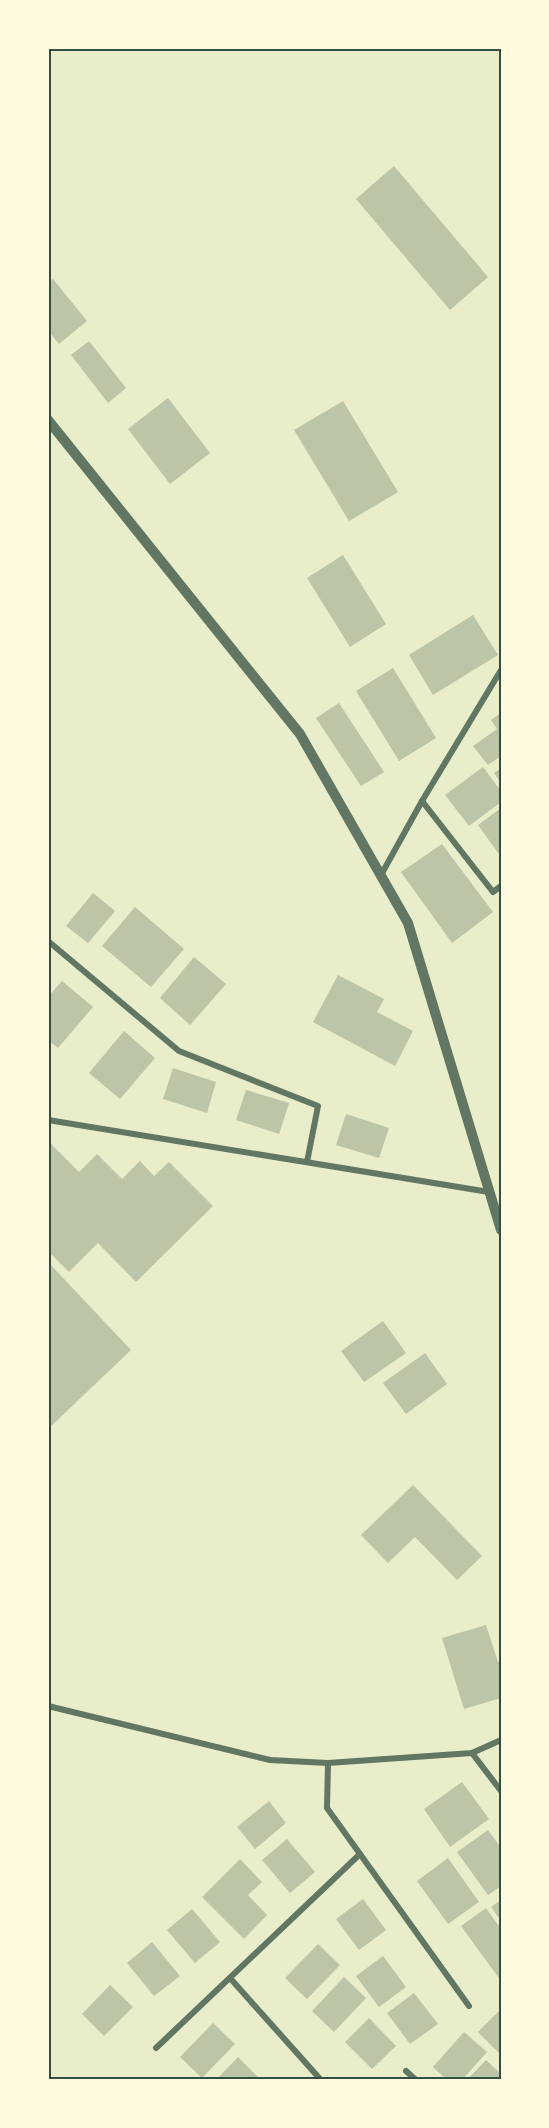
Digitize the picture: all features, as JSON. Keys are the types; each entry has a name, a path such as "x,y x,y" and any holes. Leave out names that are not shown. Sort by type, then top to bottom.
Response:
{"street":[{"path":"48,420 300,734 408,923 501,1230"},
{"path":"381,875 422,801 500,674"},
{"path":"422,801 493,892 501,886"},
{"path":"48,940 179,1051 318,1106 307,1162"},
{"path":"48,1120 489,1192"},
{"path":"48,1706 270,1760 328,1763 472,1753 501,1740"},
{"path":"472,1753 501,1791"},
{"path":"328,1763 327,1808 469,2006"},
{"path":"156,2048 360,1854"},
{"path":"230,1978 321,2080"},
{"path":"406,2071 416,2080"}],"building":[{"path":"394,166 488,277 450,310 356,199"},
{"path":"53,279 87,321 59,344 48,330 48,283"},
{"path":"89,341 126,388 108,403 71,355"},
{"path":"168,398 210,453 170,484 128,429"},
{"path":"343,401 398,492 349,521 294,430"},
{"path":"343,555 386,624 350,647 307,578"},
{"path":"473,615 498,655 433,695 409,655"},
{"path":"393,668 436,738 399,761 356,691"},
{"path":"339,703 384,772 361,786 316,718"},
{"path":"501,713 501,756 488,765 473,746 497,729 491,720"},
{"path":"483,767 501,791 501,802 469,826 445,795"},
{"path":"501,768 501,783 494,773"},
{"path":"501,808 501,857 478,825"},
{"path":"442,844 493,912 452,943 401,872"},
{"path":"93,893 115,911 88,943 66,926"},
{"path":"135,907 184,949 151,987 102,946"},
{"path":"194,957 226,984 190,1025 160,998"},
{"path":"338,975 384,999 377,1012 413,1031 395,1066 313,1022"},
{"path":"62,981 93,1007 58,1048 48,1040 48,997"},
{"path":"124,1031 155,1058 120,1099 89,1073"},
{"path":"173,1068 216,1082 207,1113 163,1099"},
{"path":"246,1090 289,1103 279,1134 236,1120"},
{"path":"346,1114 389,1128 379,1158 336,1145"},
{"path":"48,1141 79,1172 97,1154 122,1179 140,1161 154,1176 169,1162 213,1206 136,1282 98,1243 69,1272 48,1251"},
{"path":"48,1262 131,1350 48,1429"},
{"path":"383,1321 406,1353 364,1382 341,1351"},
{"path":"425,1353 447,1384 406,1414 383,1383"},
{"path":"413,1485 482,1556 457,1580 415,1537 388,1563 361,1535"},
{"path":"486,1625 498,1662 501,1661 501,1698 464,1709 442,1638"},
{"path":"462,1782 489,1819 450,1847 424,1809"},
{"path":"269,1801 286,1823 255,1849 237,1827"},
{"path":"488,1830 501,1848 501,1886 488,1895 457,1852"},
{"path":"287,1839 315,1872 290,1893 262,1860"},
{"path":"448,1858 479,1902 448,1924 417,1881"},
{"path":"240,1859 262,1882 248,1895 267,1915 244,1939 202,1897"},
{"path":"363,1899 386,1930 359,1950 336,1919"},
{"path":"501,1900 501,1921 491,1907"},
{"path":"486,1908 501,1929 501,1981 461,1926"},
{"path":"192,1909 220,1942 195,1963 167,1930"},
{"path":"152,1942 180,1976 154,1996 127,1963"},
{"path":"318,1944 340,1965 307,1999 285,1978"},
{"path":"383,1956 406,1987 379,2007 356,1976"},
{"path":"344,1977 366,1998 334,2032 312,2011"},
{"path":"110,1985 133,2007 104,2036 82,2014"},
{"path":"414,1993 438,2024 410,2044 387,2013"},
{"path":"501,2009 501,2055 478,2032"},
{"path":"369,2018 396,2046 372,2069 345,2042"},
{"path":"213,2023 235,2044 202,2078 180,2057"},
{"path":"464,2032 487,2052 462,2080 447,2080 433,2067"},
{"path":"238,2057 261,2080 216,2080"},
{"path":"486,2060 501,2074 501,2080 467,2080"}]}
